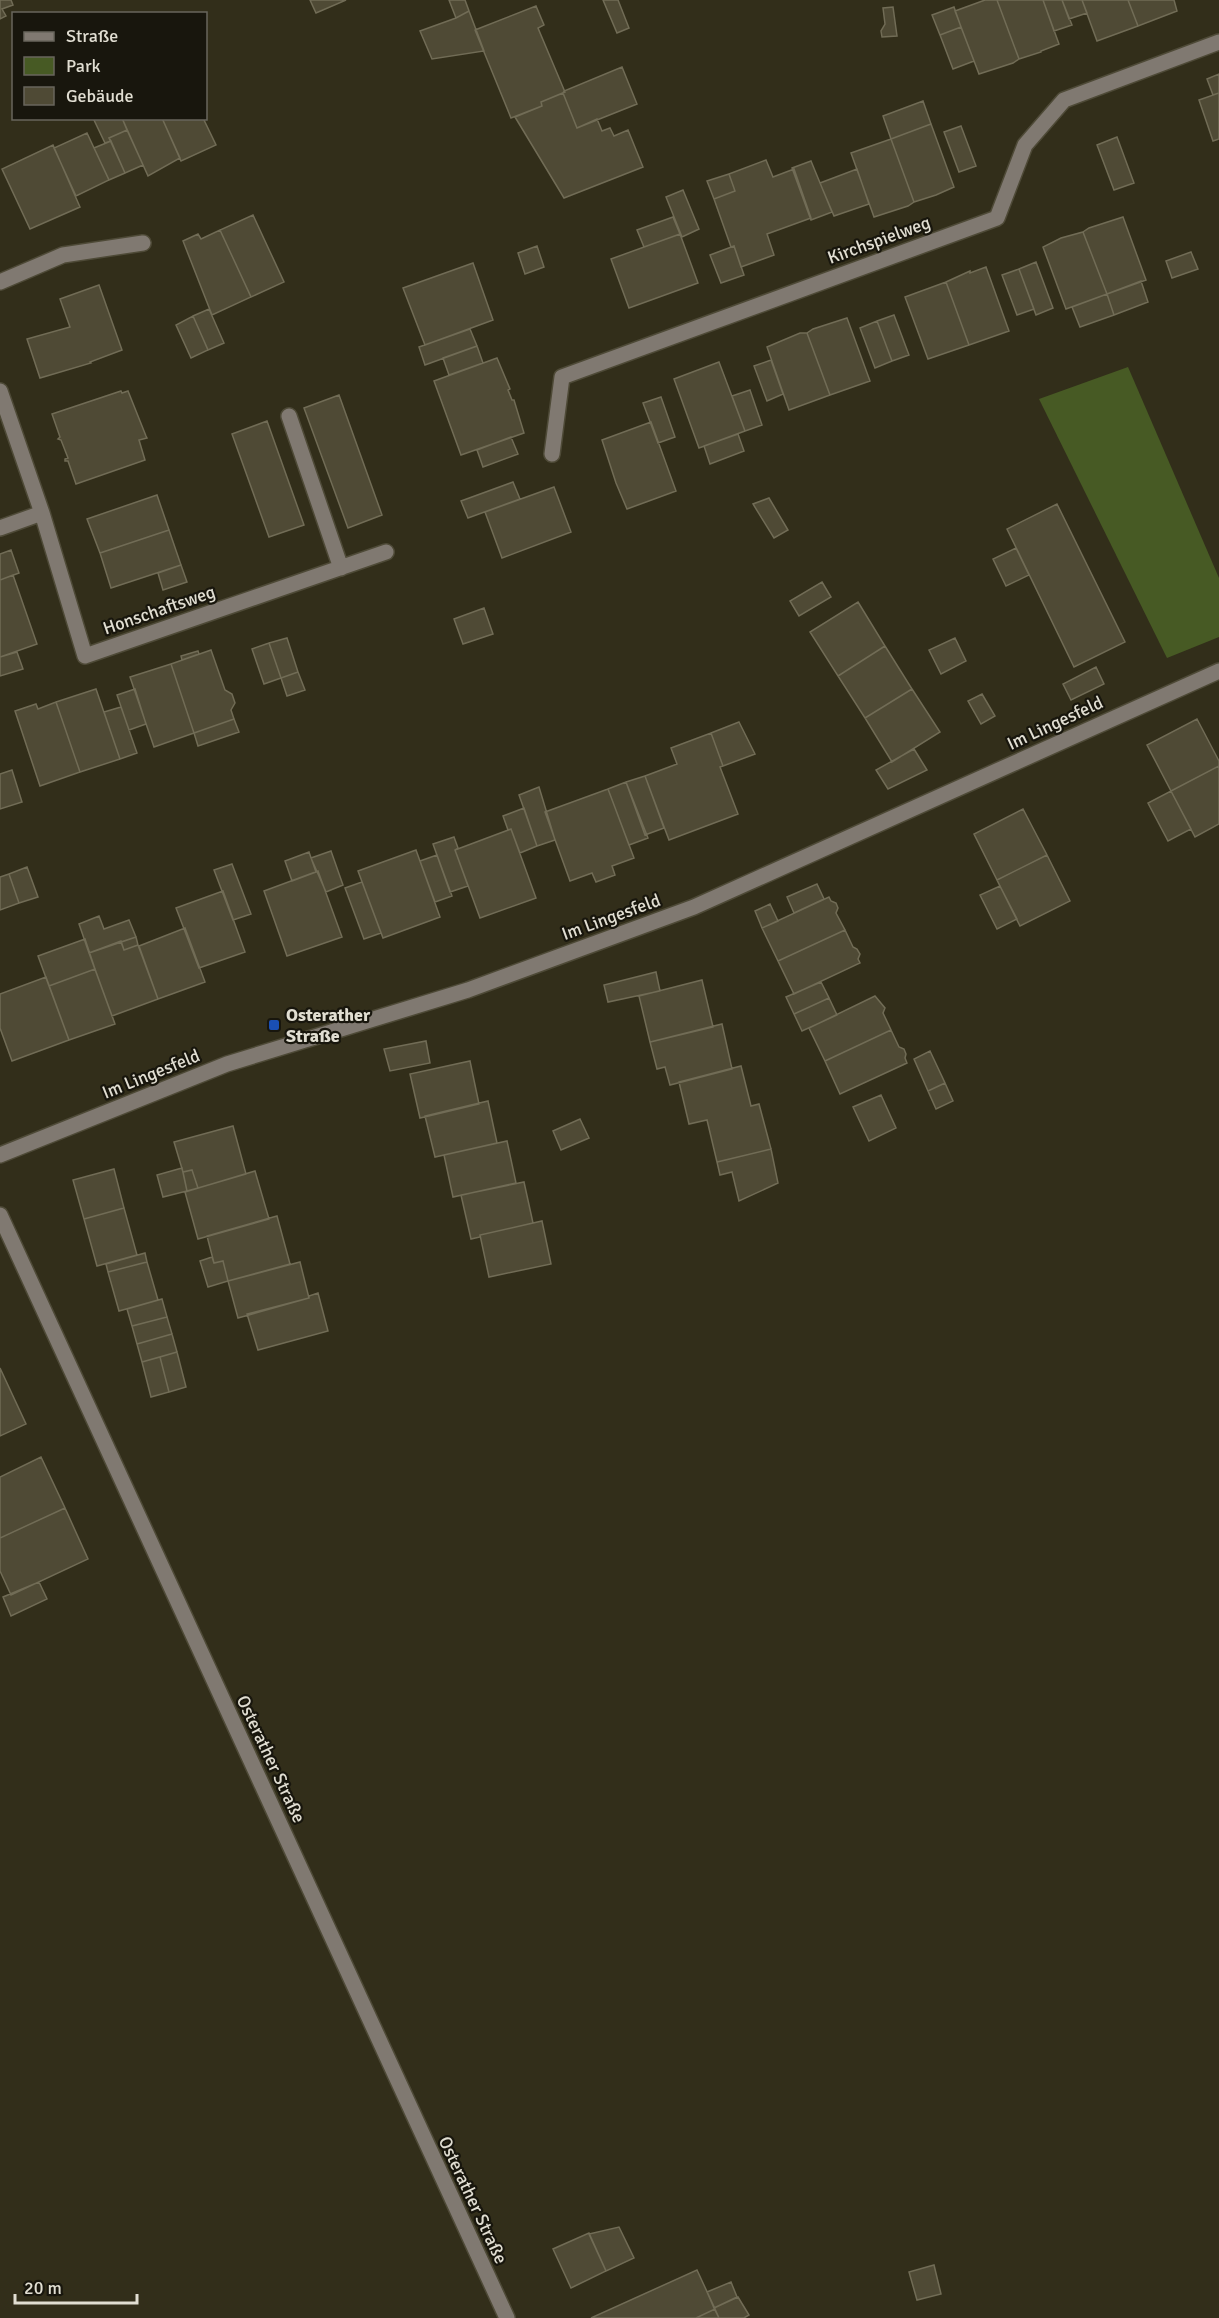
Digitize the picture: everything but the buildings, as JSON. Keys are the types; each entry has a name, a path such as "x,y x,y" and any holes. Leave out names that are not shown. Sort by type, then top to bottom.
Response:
{"street":[{"name":"Kirchspielweg","path":"552,454 562,377 997,218 1025,145 1064,100 1219,42"},
{"path":"0,282 63,255 143,243"},
{"name":"Honschaftsweg","path":"0,391 42,513 85,656 386,552"},
{"path":"289,416 341,568"},
{"path":"0,528 42,513"},
{"name":"Im Lingesfeld","path":"0,1155 227,1064 468,990 694,907 1219,671"},
{"name":"Osterather Straße","path":"0,1215 507,2318"}],"green space":[{"path":"1128,367 1219,578 1219,637 1167,658 1039,399"}],"place":[{"name":"Osterather Straße","path":"274,1025"}]}
